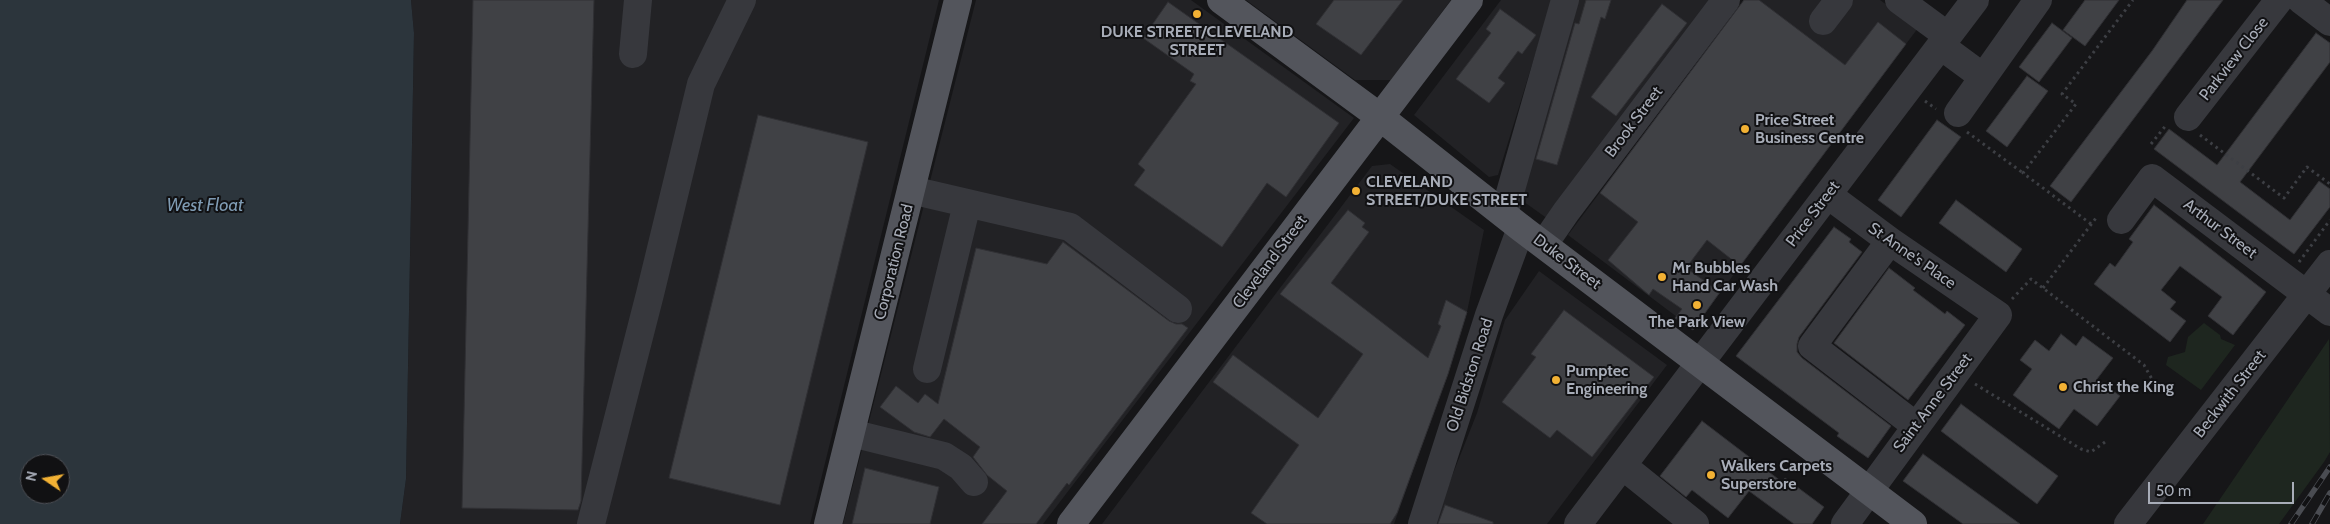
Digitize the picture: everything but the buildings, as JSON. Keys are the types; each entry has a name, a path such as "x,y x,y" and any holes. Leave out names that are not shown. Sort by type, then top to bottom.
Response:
{"main road":[{"name":"Corporation Road","path":"828,524 958,0"},
{"name":"Duke Street","path":"1221,0 1380,117 1512,221 1912,524"},
{"name":"Cleveland Street","path":"1071,524 1469,0"}],"street":[{"path":"633,54 638,0"},
{"path":"591,524 702,84 742,0"},
{"name":"Old Bidston Road","path":"1422,524 1489,315 1565,0"},
{"name":"Brook Street","path":"1544,244 1726,0"},
{"path":"1899,0 1983,77"},
{"name":"Price Street","path":"1578,524 1975,0"},
{"path":"1958,113 2038,0"},
{"name":"Parkview Close","path":"2188,117 2279,0"},
{"path":"2300,0 2330,22"},
{"name":"Arthur Street","path":"2121,220 2152,178 2330,312"},
{"path":"911,190 1070,227 1178,309"},
{"name":"St Anne's Place","path":"1828,195 1890,241 1998,315"},
{"path":"927,369 967,204"},
{"path":"1890,241 1812,346 1916,426"},
{"name":"Beckwith Street","path":"2128,524 2308,295 2330,264"},
{"name":"Saint Anne Street","path":"1845,524 1998,315"},
{"path":"851,433 944,456 961,467 974,482"},
{"path":"1623,466 1695,524"}],"path":[{"path":"2091,224 2023,174 2076,104 2062,94 2133,0"},
{"path":"2188,117 2184,123 2284,198 2307,167 2330,184"},
{"path":"2043,288 2096,218 2113,230 2121,220"},
{"path":"1998,315 2031,278 2144,365 2153,381"},
{"path":"1956,372 2081,449 2091,452 2105,442"}],"shaded area":[{"path":"411,0 939,0 810,524 400,524 406,479 414,33"},
{"path":"976,0 1191,0 1354,118 1043,524 843,524"},
{"path":"1246,0 1451,0 1391,80 1355,80"},
{"path":"1501,0 1552,0 1498,175 1489,177 1414,115"},
{"path":"1579,0 1710,0 1548,219 1520,199"},
{"name":"Price Street Business Centre","path":"1744,0 1880,0 1918,28 1693,329 1568,235"},
{"path":"1390,164 1484,230 1467,312 1448,373 1394,524 1102,524 1372,166"},
{"path":"1539,271 1667,365 1547,524 1433,524 1477,413 1505,320"},
{"path":"2204,323 2220,335 2221,339 2235,345 2201,390 2166,365 2168,357 2185,352 2188,337"},
{"path":"2329,339 2330,452 2324,462 2279,524 2203,524"}],"water":[{"name":"West Float","path":"0,0 411,0 414,33 406,479 400,524 0,524"}],"railway":[{"path":"2291,524 2330,467"},
{"path":"2312,524 2330,493"}],"place":[{"name":"DUKE STREET/CLEVELAND STREET","path":"1197,14"},
{"name":"Price Street Business Centre","path":"1745,129"},
{"name":"CLEVELAND STREET/DUKE STREET","path":"1356,191"},
{"name":"Mr Bubbles Hand Car Wash","path":"1662,277"},
{"name":"The Park View","path":"1697,305"},
{"name":"Pumptec Engineering","path":"1556,380"},
{"name":"Christ the King","path":"2063,387"},
{"name":"Walkers Carpets Superstore","path":"1711,475"}]}
